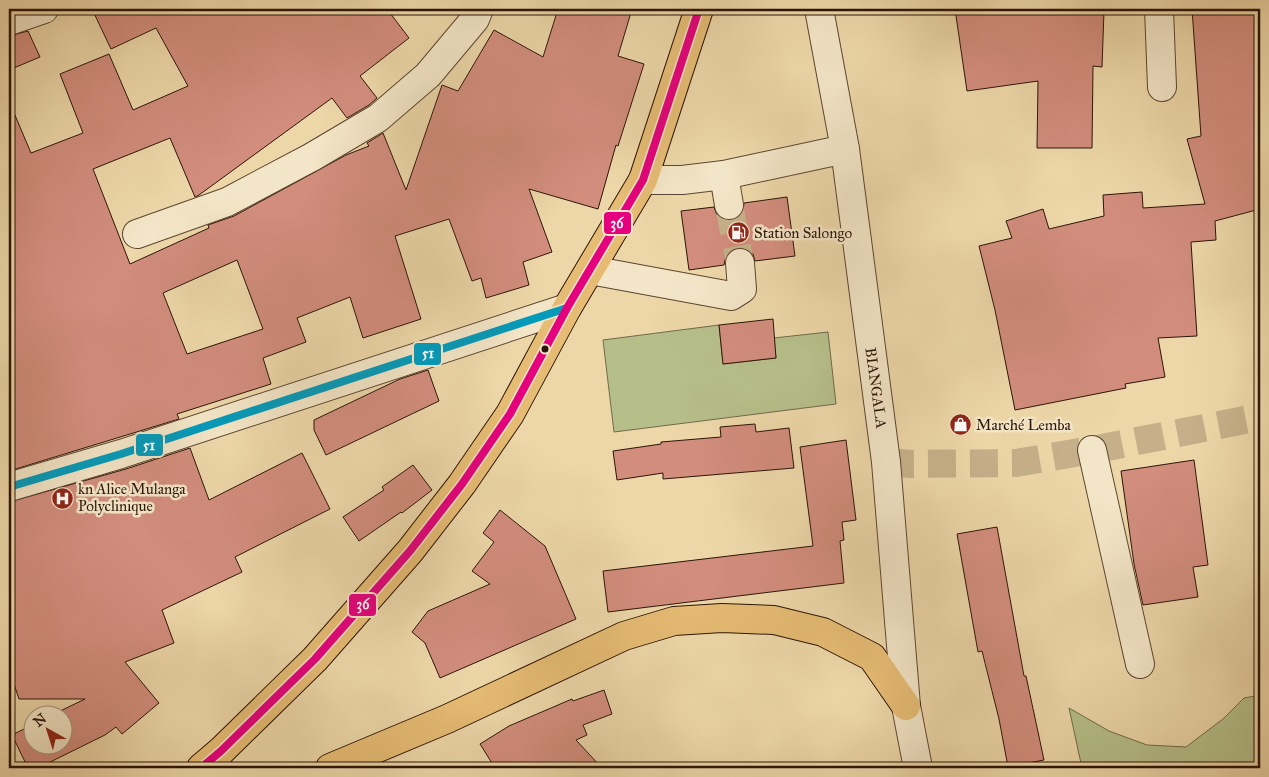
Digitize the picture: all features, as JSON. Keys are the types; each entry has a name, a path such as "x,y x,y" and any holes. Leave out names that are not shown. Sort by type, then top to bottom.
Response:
{"highway":[{"path":"201,768 221,751 315,659 410,551 462,484 510,414 567,308 643,180 699,9"},
{"path":"330,768 447,719 624,636 674,621 722,618 774,620 823,632 872,657 906,706"}],"street":[{"path":"9,21 44,9"},
{"path":"137,234 226,202 312,157 378,118 428,75 475,19 479,9"},
{"name":"BIANGALA","path":"819,9 845,149 886,462 906,706 918,768"},
{"path":"1159,9 1162,86"},
{"path":"643,180 682,180 724,175 845,149"},
{"path":"724,175 729,205"},
{"path":"590,270 731,296 742,289 740,263"},
{"path":"9,487 121,454 567,308"},
{"path":"1092,450 1140,664"}],"green space":[{"path":"719,325 723,364 776,358 774,338 828,332 836,404 614,432 603,340"},
{"path":"1260,695 1260,768 1082,768 1069,708 1109,731 1147,745 1186,747 1223,719 1244,698"}],"building":[{"path":"92,9 387,9 409,38 360,76 377,98 369,105 347,118 332,98 195,197 170,138 93,169 130,264 209,228 208,225 234,216 346,155 369,146 367,143 383,133 406,190 442,85 458,91 494,30 543,57 558,9 632,9 618,56 644,64 618,146 616,145 598,209 529,189 552,252 523,262 529,285 486,298 481,278 472,281 449,219 395,236 421,319 363,338 350,297 297,318 306,342 263,358 271,384 177,414 179,419 9,471 9,101 31,153 83,133 60,74 109,54 133,110 188,86 156,28 111,49","holes":["237,260 263,329 187,354 163,293"]},
{"path":"955,9 1104,11 1102,67 1093,66 1092,148 1037,148 1038,81 967,91"},
{"path":"1192,9 1260,9 1260,209 1215,221 1216,240 1191,242 1197,336 1158,338 1165,377 1125,384 1126,388 1015,410 995,310 979,246 1012,238 1006,221 1043,209 1049,229 1104,216 1103,195 1142,192 1143,208 1205,204 1187,139 1201,136"},
{"path":"28,31 40,57 9,70 9,36"},
{"name":"Station Salongo","path":"787,197 795,256 755,261 753,254 747,249 738,248 732,250 726,256 724,265 689,270 681,211 714,207 717,215 723,219 731,220 739,217 743,211 744,203"},
{"path":"773,319 776,358 723,364 719,325"},
{"path":"428,370 439,401 326,455 314,430 314,420 400,379"},
{"path":"755,424 756,432 789,428 794,468 663,479 663,473 617,480 613,451 661,444 661,442 721,437 720,427"},
{"path":"846,440 856,520 842,522 844,540 840,541 844,583 608,612 603,571 813,546 800,447"},
{"path":"190,448 209,500 302,453 330,509 235,557 242,572 162,610 174,643 125,662 159,703 122,734 116,727 105,735 72,751 72,705 85,699 19,699 9,669 9,502 126,469"},
{"path":"1194,460 1208,565 1193,567 1198,597 1143,605 1134,564 1121,471"},
{"path":"413,465 432,490 402,513 359,541 343,517 384,490 382,487"},
{"path":"500,510 545,546 576,619 440,678 425,643 412,632 428,611 490,584 472,571 494,542 483,533"},
{"path":"997,527 1024,676 1026,676 1044,760 1008,767 999,719 982,651 978,652 957,534"},
{"path":"604,690 612,714 583,725 587,735 576,740 602,768 495,768 480,744 509,726 572,699 573,701"},
{"path":"22,730 22,754 66,754 38,768 28,768 12,735"}],"tunnel":[{"path":"729,205 740,263"},
{"path":"886,462 912,464 1016,463 1260,417"}],"transit line":[{"name":"36","path":"201,768 221,751 315,659 410,551 462,484 510,414 567,308 643,180 699,9"},
{"name":"51","path":"9,487 121,454 567,308"}],"place":[{"name":"Station Salongo","path":"738,233"},
{"name":"Marché Lemba","path":"960,425"},
{"name":"kn Alice Mulanga Polyclinique","path":"62,498"}]}
